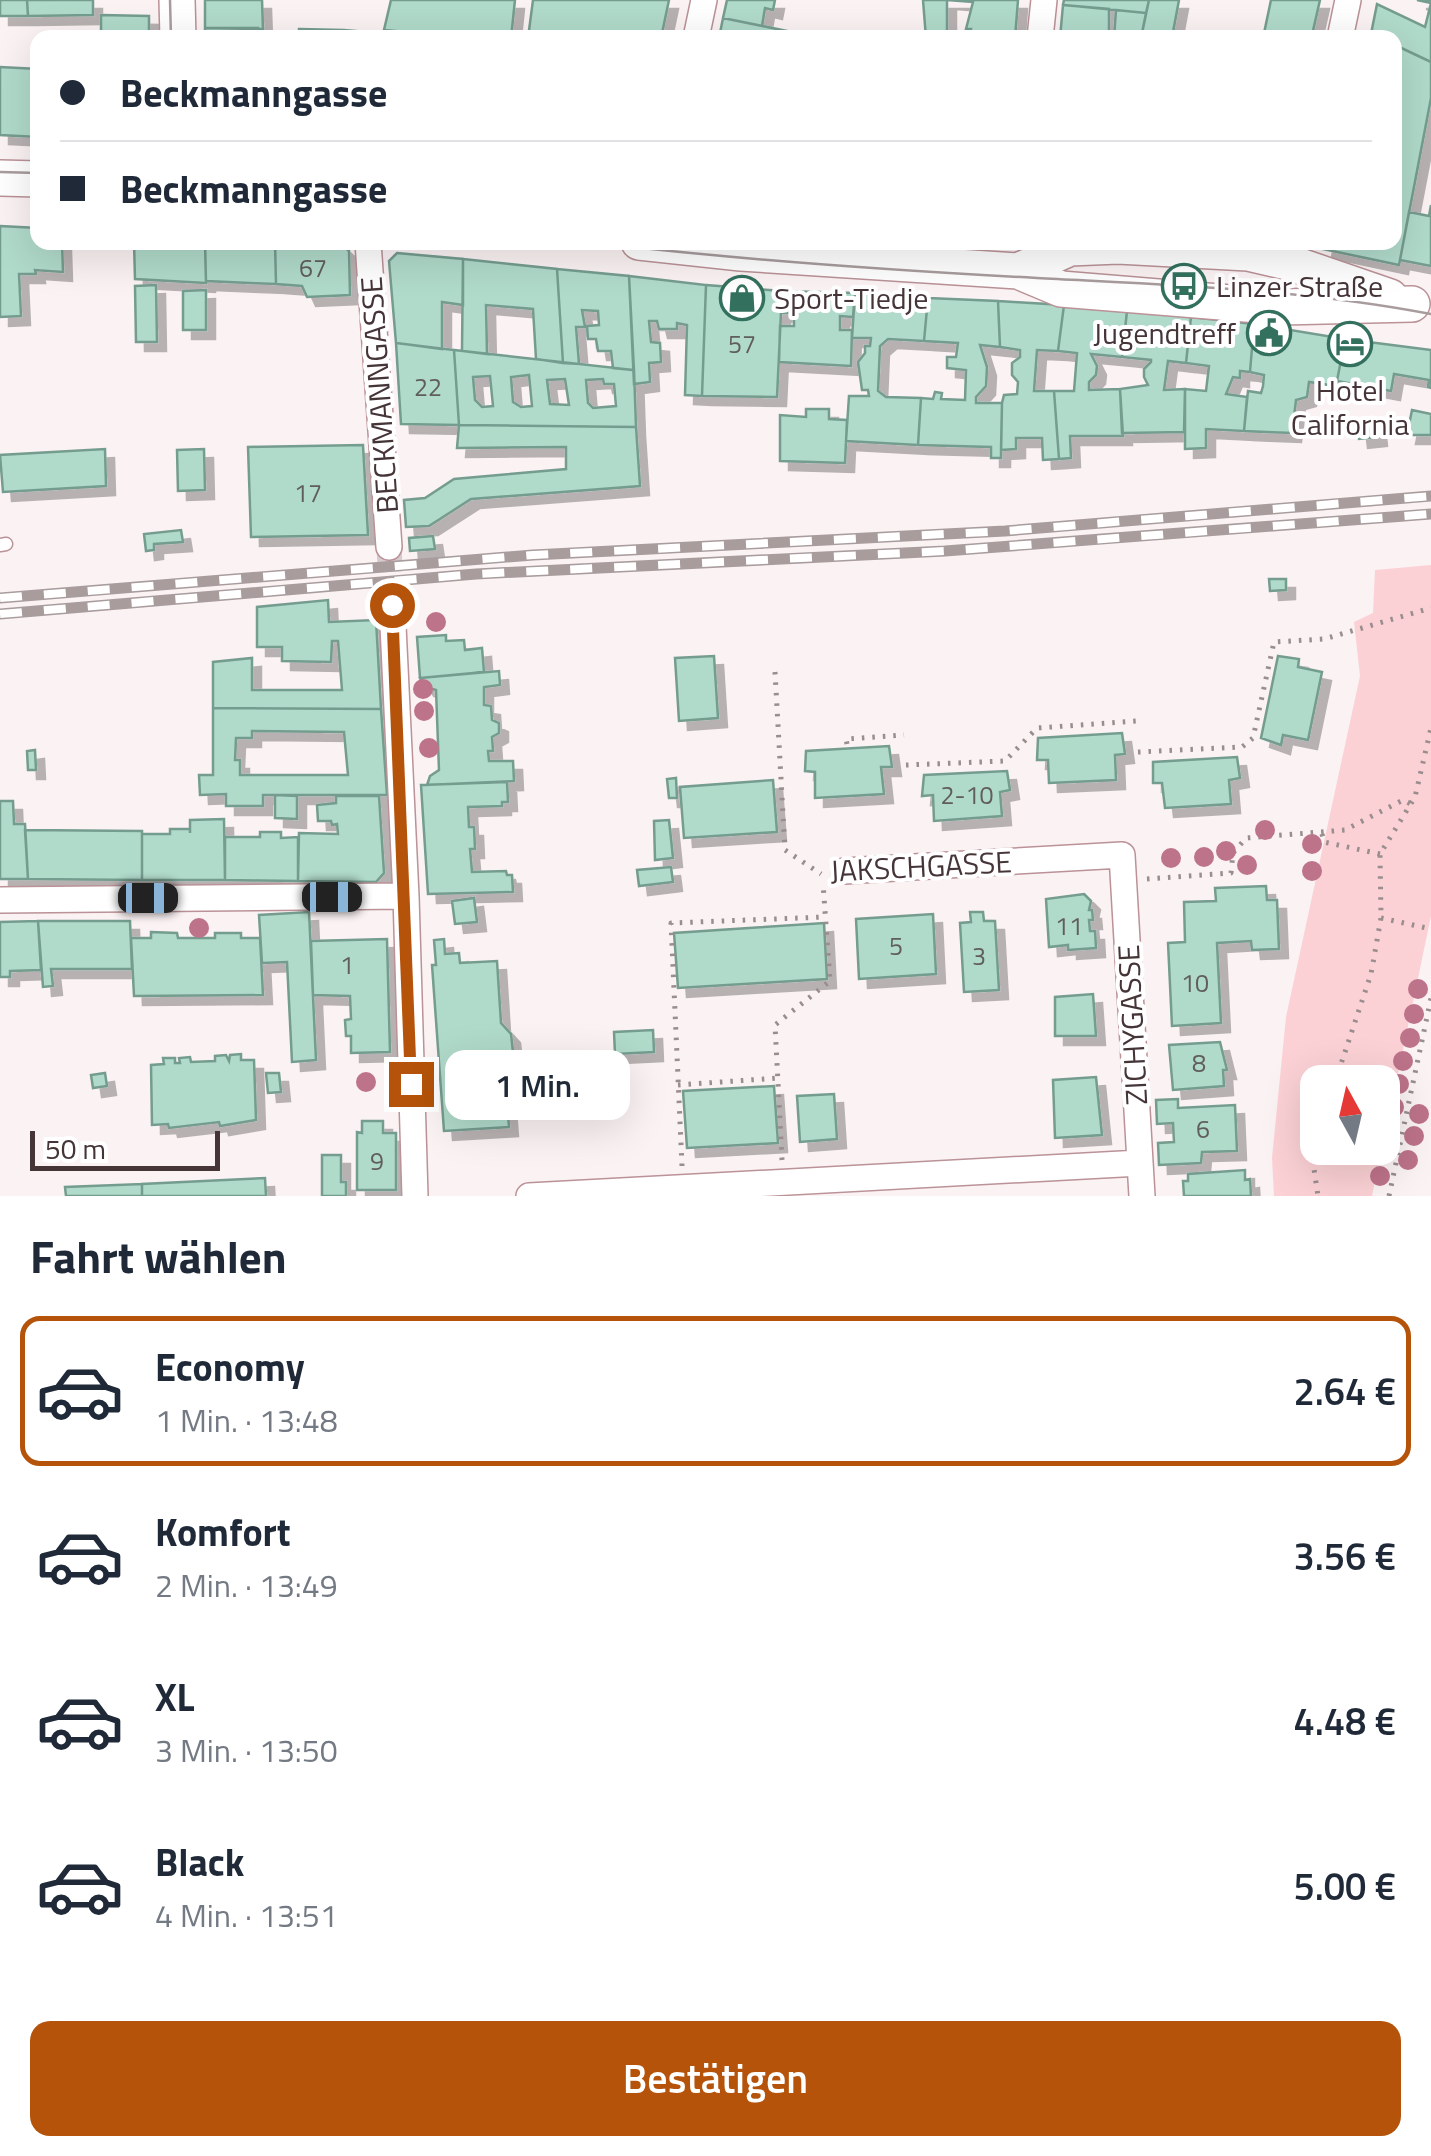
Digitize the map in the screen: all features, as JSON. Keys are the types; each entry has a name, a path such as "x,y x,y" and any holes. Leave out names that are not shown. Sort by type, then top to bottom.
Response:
{"main road":[{"path":"177,0 178,30"},
{"path":"0,178 30,179"},
{"path":"834,250 1019,257 1059,250"},
{"path":"1184,250 1293,253 1422,306"},
{"path":"1019,257 1061,289 1282,307 1422,306"}],"street":[{"path":"698,30 704,0"},
{"path":"1041,30 1044,0"},
{"path":"1342,30 1348,0"},
{"name":"BECKMANNGASSE","path":"369,250 389,547"},
{"path":"392,605 415,1196"},
{"name":"JAKSCHGASSE","path":"833,873 1123,868"},
{"name":"ZICHYGASSE","path":"1123,868 1142,1196"},
{"path":"0,900 406,896"},
{"path":"529,1196 1140,1162"}],"path":[{"path":"1138,752 1242,746 1253,738 1274,642 1324,639 1431,608"},
{"name":"JAKSCHGASSE","path":"775,672 785,850 833,873"},
{"path":"906,765 1005,761 1037,728 1136,721"},
{"path":"1340,1065 1371,974 1381,918 1380,854 1411,804 1431,728"},
{"path":"846,744 846,739 904,735"},
{"path":"1411,770 1421,772"},
{"path":"1123,868 1231,873 1233,853 1246,838 1345,830 1403,800 1411,804"},
{"path":"1322,834 1324,842 1380,854"},
{"path":"784,1182 775,1026 830,982 825,917 833,873"},
{"path":"682,1187 671,924 825,917"},
{"path":"1381,918 1431,929"},
{"path":"1389,1196 1431,998"},
{"path":"678,1085 778,1078"},
{"path":"1315,1165 1318,1196"}],"shaded area":[{"path":"1431,565 1431,916 1400,1065 1300,1065 1300,1165 1378,1165 1372,1196 1274,1196 1272,1158 1286,1017 1360,676 1354,622 1373,613 1375,570"}],"building":[{"path":"0,0 27,0 28,16 0,16"},
{"path":"27,0 93,0 93,15 28,16"},
{"path":"205,0 262,0 263,29 205,28"},
{"path":"391,0 515,0 512,30 384,30"},
{"path":"533,0 669,0 663,30 529,30"},
{"path":"727,0 775,0 773,10 765,8 762,26 723,18"},
{"path":"923,0 947,0 947,30 925,30"},
{"path":"947,0 1018,0 1016,30 966,29 973,2"},
{"path":"1064,0 1149,0 1146,13 1063,5"},
{"path":"1149,0 1179,0 1173,30 1143,30"},
{"path":"1271,0 1320,0 1313,30 1265,30"},
{"path":"1431,3 1431,62 1402,48 1402,30 1372,30 1377,4 1425,27"},
{"path":"1063,5 1109,9 1109,30 1061,30"},
{"path":"1116,10 1146,13 1143,30 1115,30"},
{"path":"101,15 149,16 149,30 101,30"},
{"path":"723,18 782,30 721,30"},
{"path":"205,28 258,28 258,30"},
{"path":"1402,48 1431,62 1431,98 1402,249"},
{"path":"0,67 30,69 30,137 0,135"},
{"path":"1431,205 1431,266 1400,260 1409,212 1429,216"},
{"path":"0,226 30,228 30,250 62,250 63,272 35,270 36,274 19,274 21,316 0,317"},
{"path":"134,250 205,250 206,283 135,279"},
{"path":"205,250 275,250 276,284 206,281"},
{"path":"275,250 349,251 350,295 307,297 302,286 276,284"},
{"path":"1328,250 1402,250 1399,265"},
{"path":"397,253 463,259 463,305 442,302 442,349 396,343 389,261"},
{"path":"463,259 557,269 563,363 536,359 533,309 486,305 487,354 462,351"},
{"path":"557,269 629,276 634,370 613,368 611,351 598,351 596,339 588,339 587,326 599,325 598,311 582,310 585,327 576,327 579,364 563,363"},
{"path":"629,276 706,285 702,396 685,395 687,325 677,323 677,329 659,329 657,321 649,321 651,342 660,343 661,362 649,363 650,382 634,384"},
{"path":"156,285 157,342 136,342 135,286"},
{"path":"706,285 782,291 777,397 702,396"},
{"path":"206,290 206,330 183,330 183,291"},
{"path":"782,291 855,293 853,317 840,316 840,330 852,330 851,366 779,362 780,326 794,326 794,313 781,313"},
{"path":"855,293 928,298 924,341 888,339 880,346 878,391 886,397 921,398 918,445 846,441 849,396 869,396 868,390 862,390 858,362 871,338 852,338"},
{"path":"928,298 998,301 1000,347 980,345 987,367 986,386 976,397 976,403 1002,403 1001,458 991,458 991,447 918,445 921,398 933,399 935,392 942,393 941,399 965,400 966,370 947,368 947,357 956,357 958,343 924,341"},
{"path":"998,301 1064,305 1058,351 1037,350 1034,391 1054,391 1059,459 1043,460 1042,438 1016,438 1016,449 1001,450 1002,403 1004,395 1017,394 1012,363 1020,357 1020,350 1000,347"},
{"path":"1064,305 1127,311 1122,357 1091,354 1097,366 1096,375 1089,382 1089,390 1120,389 1123,436 1070,436 1071,458 1059,459 1054,391 1074,391 1077,353 1058,351"},
{"path":"1127,311 1191,317 1186,363 1168,361 1164,390 1185,389 1184,432 1122,433 1120,389 1148,385 1144,369 1151,362 1122,357"},
{"path":"1191,317 1254,324 1250,372 1240,371 1240,378 1233,377 1226,394 1247,397 1244,431 1206,429 1206,448 1185,449 1185,389 1206,391 1209,366 1186,363"},
{"path":"1254,324 1345,339 1336,386 1309,382 1307,397 1296,400 1292,433 1244,431 1248,391 1261,393 1263,386 1264,375 1250,372"},
{"path":"1345,339 1431,350 1431,388 1429,380 1394,374 1391,391 1337,381"},
{"path":"396,343 454,350 459,425 401,424"},
{"path":"454,350 634,370 636,427 459,425","holes":["529,375 532,406 521,407 513,402 511,377","490,376 493,406 482,407 475,400 473,377","565,379 569,405 550,404 547,380","603,379 604,384 614,384 616,406 593,408 588,403 586,380"]},
{"path":"806,409 829,409 829,419 847,420 845,463 780,461 780,415 806,417"},
{"path":"1412,410 1431,414 1431,435 1407,435"},
{"path":"1376,419 1378,437 1359,439 1357,421"},
{"path":"459,425 636,427 640,486 471,499 429,526 406,527 404,500 425,498 454,479 566,469 566,447 457,448"},
{"path":"363,445 368,535 251,537 248,447"},
{"path":"105,449 106,486 3,492 0,455"},
{"path":"204,449 205,490 178,491 177,450"},
{"path":"181,530 183,542 154,544 154,550 146,551 144,534"},
{"path":"433,536 435,549 410,551 409,538"},
{"path":"1269,579 1286,579 1286,590 1270,591"},
{"path":"328,600 329,622 376,620 381,709 213,708 213,662 252,658 252,690 342,690 338,641 332,641 331,662 282,661 282,647 257,647 257,607"},
{"path":"446,635 446,641 464,640 465,650 482,648 484,672 420,678 417,637"},
{"path":"714,656 718,718 679,721 675,658"},
{"path":"1278,656 1299,659 1298,667 1322,672 1308,740 1283,735 1281,745 1261,738"},
{"path":"499,671 500,685 484,687 484,705 491,706 492,720 499,723 499,733 492,737 493,751 488,751 489,761 513,761 514,781 427,785 430,776 439,770 436,690 425,687 420,678"},
{"path":"213,708 381,709 387,795 263,795 263,806 226,806 226,794 200,795 199,775 213,775","holes":["252,731 344,732 348,775 240,775 240,760 235,760 236,738 252,738"]},
{"path":"1122,733 1125,754 1115,755 1116,780 1049,783 1048,760 1037,760 1038,738"},
{"path":"889,746 892,767 881,767 884,794 815,798 815,772 805,771 806,751"},
{"path":"35,750 36,770 28,770 27,751"},
{"path":"1237,757 1240,778 1229,780 1231,804 1165,808 1162,783 1153,783 1153,762"},
{"path":"1007,771 1010,790 1000,792 1002,816 934,821 933,795 922,796 924,775"},
{"path":"676,778 677,798 669,798 667,779"},
{"path":"773,780 777,832 684,838 680,787"},
{"path":"507,782 508,802 502,802 502,806 468,807 469,827 474,827 475,849 470,849 472,872 506,871 512,875 513,892 428,894 421,785"},
{"path":"275,795 297,796 297,819 275,818"},
{"path":"336,796 379,796 384,873 376,882 298,881 299,833 338,834 337,824 318,821 317,805 336,803"},
{"path":"0,801 13,801 14,824 25,824 28,879 0,879"},
{"path":"224,819 225,880 142,880 142,834 190,829 190,820"},
{"path":"669,820 673,858 655,860 654,821"},
{"path":"25,830 142,831 142,880 28,879"},
{"path":"260,832 281,832 281,838 298,837 298,881 225,880 225,837 260,837"},
{"path":"671,867 673,882 639,886 637,870"},
{"path":"1266,886 1267,900 1277,900 1279,949 1252,950 1251,941 1217,943 1221,1023 1172,1026 1168,943 1185,942 1184,902 1216,901 1215,888"},
{"path":"1084,894 1091,901 1090,931 1095,931 1096,948 1049,947 1046,899"},
{"path":"474,898 477,922 455,924 452,901"},
{"path":"309,912 316,1060 292,1062 287,962 262,963 259,915"},
{"path":"970,912 983,912 984,921 995,921 999,990 964,992 960,923 971,922"},
{"path":"933,914 936,974 859,979 856,919"},
{"path":"38,921 41,970 10,971 10,977 0,977 0,922"},
{"path":"38,921 130,921 132,969 51,969 53,986 43,987"},
{"path":"824,923 827,979 678,988 674,933"},
{"path":"151,932 177,933 178,938 241,933 241,938 260,938 263,995 134,996 131,938 151,938"},
{"path":"387,939 390,1052 351,1053 351,1036 346,1036 345,1020 351,1019 350,996 313,995 311,941"},
{"path":"444,939 445,954 459,953 460,963 497,961 501,1023 511,1034 513,1052 504,1066 509,1127 444,1131 432,965 436,965 434,940"},
{"path":"1093,994 1096,1036 1055,1036 1055,997"},
{"path":"653,1030 654,1052 615,1054 614,1032"},
{"path":"1220,1042 1227,1070 1223,1070 1224,1086 1173,1090 1169,1045"},
{"path":"241,1054 241,1060 254,1060 256,1120 220,1126 219,1122 169,1128 168,1124 152,1125 151,1065 164,1064 163,1058 175,1058 175,1063 180,1063 179,1058 215,1061 215,1056 226,1055 229,1061 230,1055"},
{"path":"105,1073 107,1086 93,1088 91,1075"},
{"path":"266,1073 279,1073 281,1092 268,1093"},
{"path":"1096,1077 1102,1135 1055,1138 1053,1080"},
{"path":"774,1086 778,1143 687,1148 683,1091"},
{"path":"834,1094 837,1139 800,1142 797,1096"},
{"path":"1178,1099 1178,1108 1235,1105 1237,1151 1202,1152 1201,1163 1159,1165 1158,1143 1174,1142 1173,1123 1157,1124 1156,1100"},
{"path":"362,1121 383,1121 383,1133 396,1133 396,1190 357,1190 357,1132 362,1133"},
{"path":"322,1155 341,1155 341,1182 346,1182 346,1196 322,1196"},
{"path":"1245,1170 1251,1196 1184,1196 1183,1181 1188,1181 1188,1174"},
{"path":"265,1178 266,1196 142,1196 142,1184"},
{"path":"142,1184 142,1196 66,1196 65,1187"}],"tunnel":[{"path":"389,547 392,605"}],"tram line":[{"path":"170,0 171,30"},
{"path":"0,172 30,173"},
{"path":"664,250 925,272 1235,289 1431,314"}],"railway":[{"path":"0,598 533,555 1005,531 1431,496"},
{"path":"0,614 476,574 945,551 1431,514"}],"place":[{"name":"Linzer Straße","path":"1184,286"},
{"name":"Sport-Tiedje","path":"742,298"},
{"name":"Jugendtreff","path":"1269,333"},
{"name":"Hotel California","path":"1350,344"}],"route":[{"path":"392,605 411,1084"}]}
